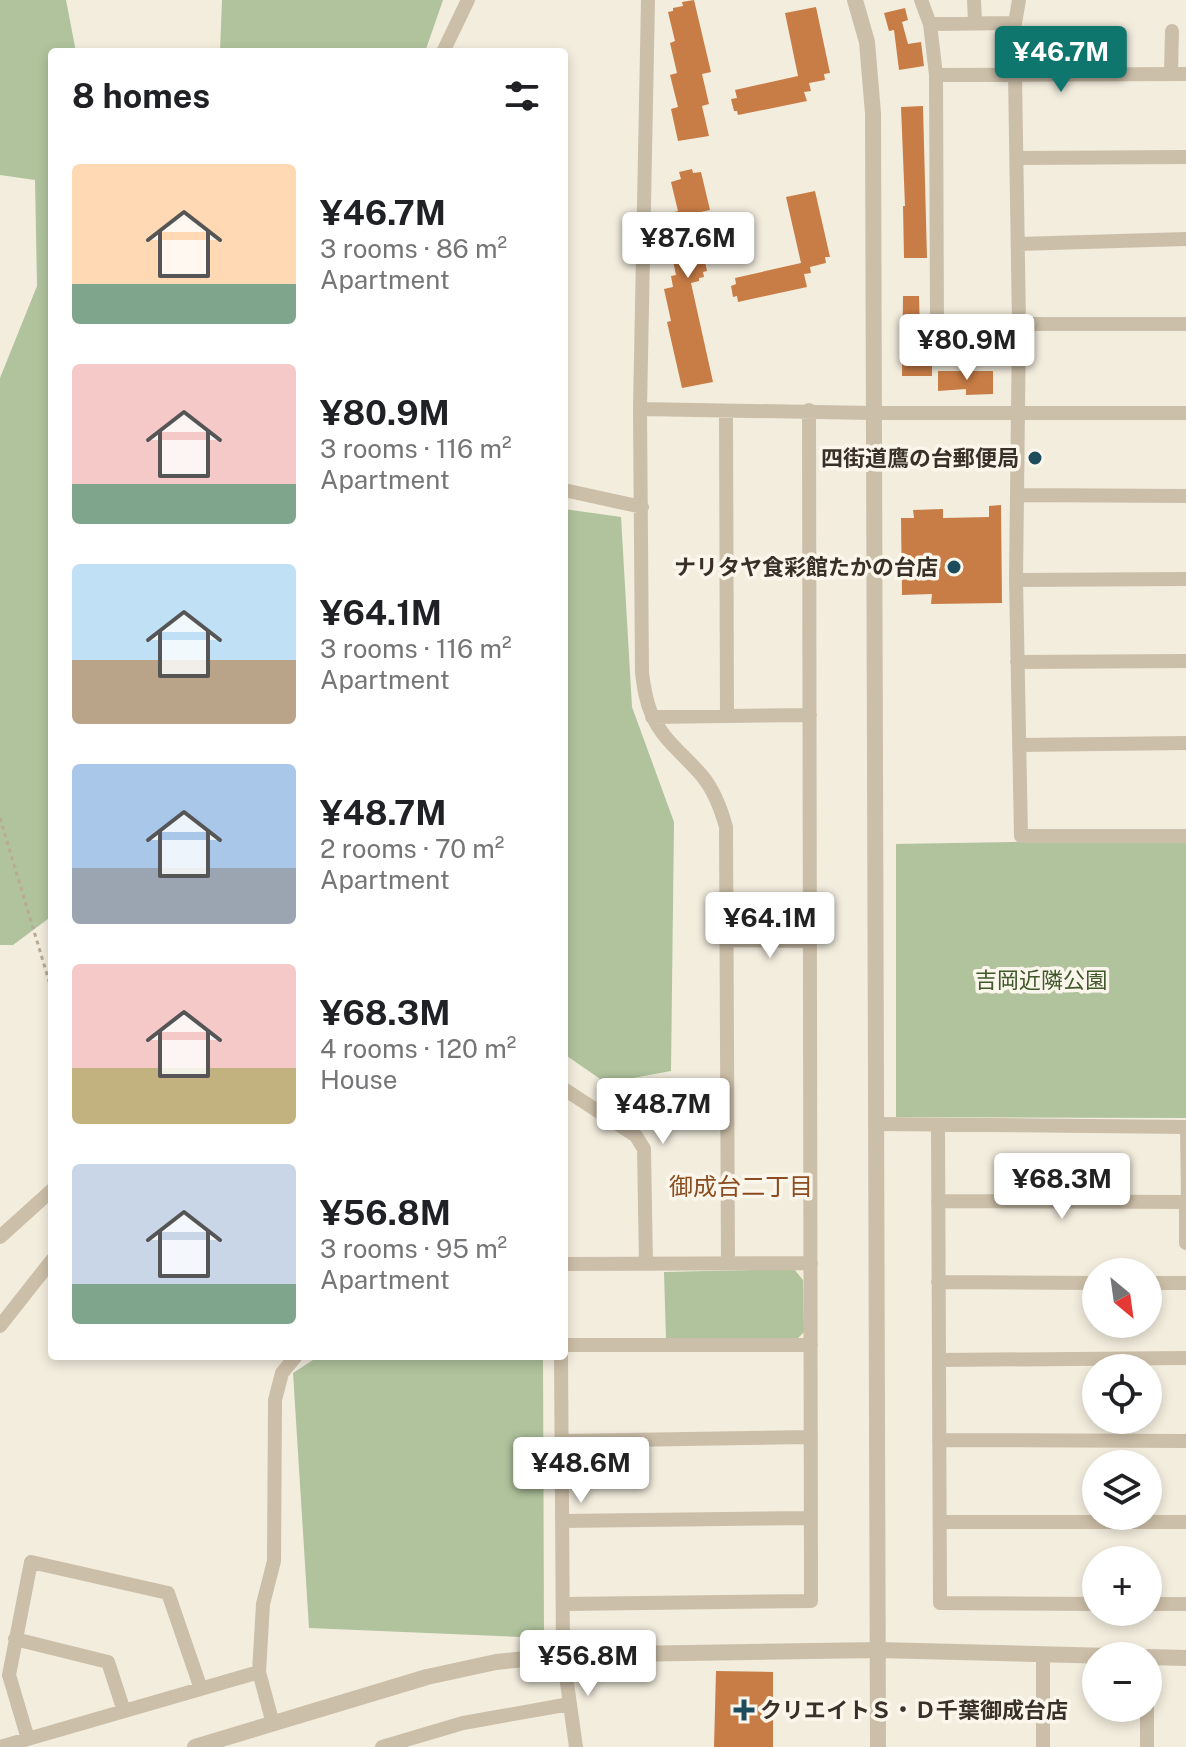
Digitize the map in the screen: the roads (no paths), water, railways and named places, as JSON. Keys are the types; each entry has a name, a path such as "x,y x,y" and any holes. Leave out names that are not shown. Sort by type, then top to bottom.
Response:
{"street":[{"path":"445,48 468,0"},
{"path":"648,0 640,409 642,673 652,717 672,746 703,777 722,811 727,850 728,1263"},
{"path":"855,0 867,42 873,113 878,1747"},
{"path":"921,0 930,24 936,75 937,324 1186,324"},
{"path":"974,0 975,22"},
{"path":"930,24 1015,23 1019,0"},
{"path":"936,75 1178,74 1172,31"},
{"path":"1015,75 1019,325 1016,580 1021,836 1186,836"},
{"path":"1018,158 1186,157"},
{"path":"1018,244 1186,239"},
{"path":"640,409 1186,413"},
{"path":"563,1604 811,1601 809,410"},
{"path":"726,411 727,716"},
{"path":"568,491 642,507"},
{"path":"1017,495 1186,496"},
{"path":"1016,580 1186,579"},
{"path":"1017,662 1186,661"},
{"path":"652,717 810,715"},
{"path":"1019,745 1186,743"},
{"path":"728,940 811,941"},
{"path":"568,1092 636,1136 644,1149 646,1264"},
{"path":"876,1124 1186,1127 1186,1243"},
{"path":"938,1125 940,1603 1082,1604"},
{"path":"0,1237 48,1194"},
{"path":"938,1201 1186,1202"},
{"path":"568,1264 811,1263"},
{"path":"0,1326 48,1265"},
{"path":"938,1282 1082,1283"},
{"path":"1162,1283 1186,1283"},
{"path":"568,1345 811,1345"},
{"path":"939,1360 1186,1358"},
{"path":"273,1724 259,1672 263,1604 274,1561 275,1400 282,1373 290,1360"},
{"path":"561,1360 563,1655 576,1747"},
{"path":"562,1441 811,1437"},
{"path":"939,1440 1186,1441"},
{"path":"562,1521 811,1518"},
{"path":"940,1522 1186,1522"},
{"path":"28,1739 9,1675 31,1562 168,1593 201,1689"},
{"path":"1162,1604 1186,1604"},
{"path":"15,1639 108,1662 124,1711"},
{"path":"195,1747 427,1677 496,1662 563,1655 878,1650 1082,1655"},
{"path":"1043,1654 1043,1747"},
{"path":"1162,1657 1186,1658"},
{"path":"0,1747 259,1672"},
{"path":"382,1747 463,1723 570,1704"},
{"path":"1147,1722 1147,1747"}],"place":[{"name":"四街道鷹の台郵便局","path":"1035,458"},
{"name":"ナリタヤ食彩館たかの台店","path":"954,567"},
{"name":"クリエイトＳ・Ｄ千葉御成台店","path":"744,1710"}],"district":[{"name":"御成台二丁目","path":"741,1186"}],"park label":[{"name":"吉岡近隣公園","path":"1041,980"}]}
